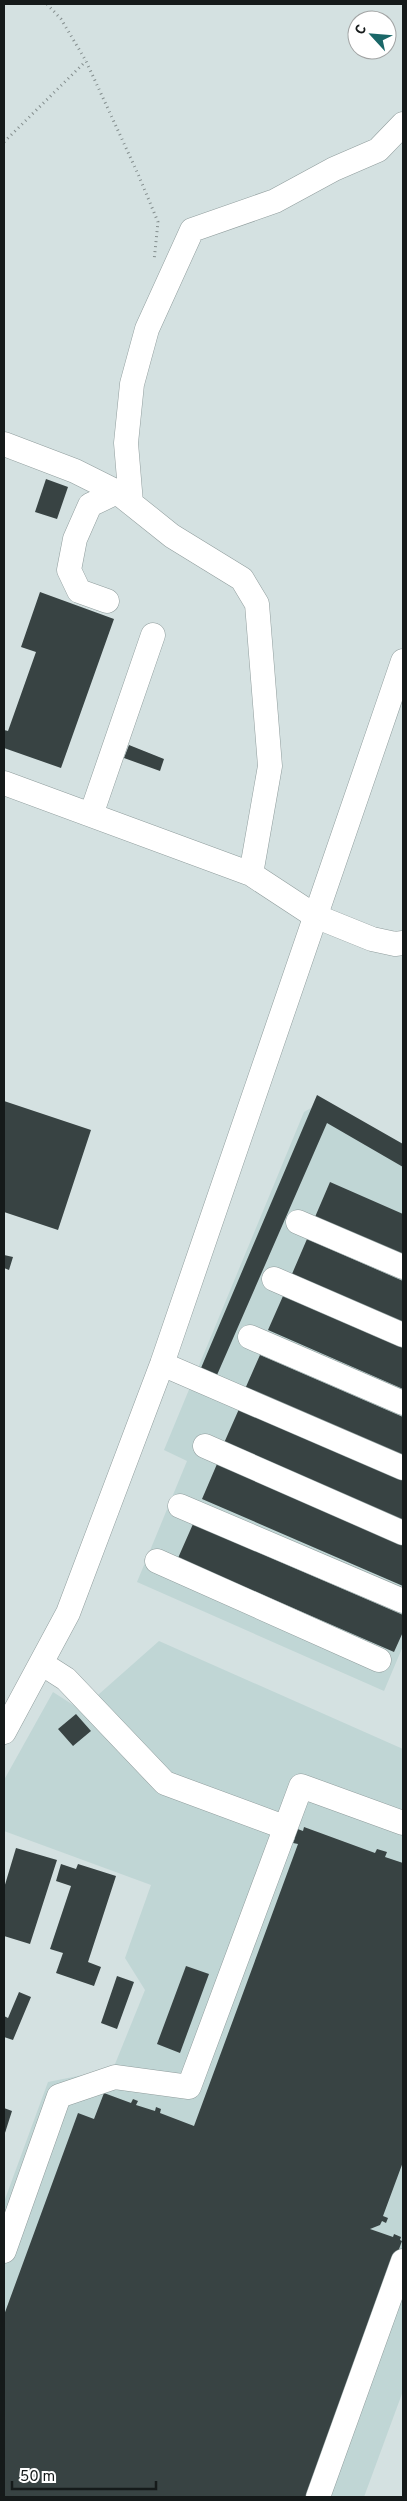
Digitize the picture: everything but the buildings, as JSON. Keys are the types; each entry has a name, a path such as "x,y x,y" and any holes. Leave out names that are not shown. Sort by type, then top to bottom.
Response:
{"street":[{"path":"124,497 126,443 132,384 147,329 192,230 275,201 334,169 378,150 403,124"},
{"path":"4,444 75,471 124,497 172,536 242,579 257,604 270,766 252,874"},
{"path":"107,601 79,591 69,570 75,539 90,505 124,497"},
{"path":"90,815 153,635"},
{"path":"4,1732 68,1613 162,1364 403,661"},
{"path":"4,783 252,874 315,916 372,939 400,946"},
{"path":"298,1222 403,1267"},
{"path":"274,1279 403,1335"},
{"path":"250,1337 403,1402"},
{"path":"162,1364 403,1468"},
{"path":"205,1446 403,1533"},
{"path":"180,1506 403,1601"},
{"path":"157,1561 379,1660"},
{"path":"41,1663 66,1679 165,1783 284,1828"},
{"path":"4,2251 59,2096 116,2077 189,2087 300,1786 403,1823"},
{"path":"318,2497 403,2261"}],"path":[{"path":"47,4 61,19 86,60 158,222 153,270"},
{"path":"4,142 86,60"}],"shaded area":[{"path":"325,1100 403,1148 403,1646 384,1691 137,1582 187,1461 164,1450 304,1112"},
{"path":"159,1641 403,1749 403,2391 364,2497 4,2497 4,2202 48,2082 113,2069 145,1990 125,1958 151,1885 4,1831 4,1780 53,1692 81,1710"}]}
